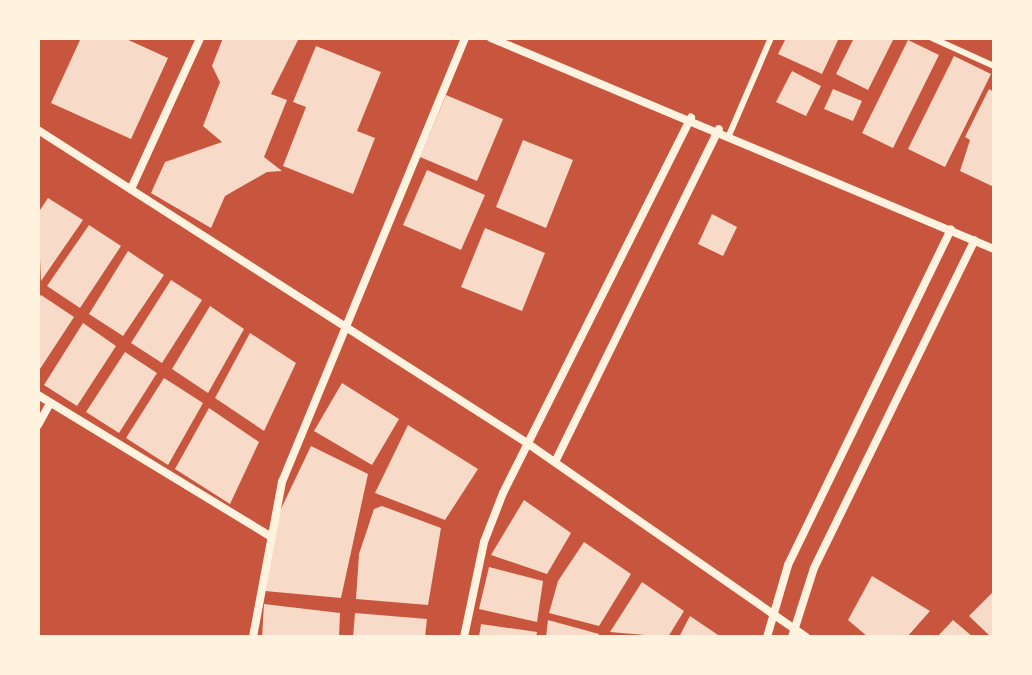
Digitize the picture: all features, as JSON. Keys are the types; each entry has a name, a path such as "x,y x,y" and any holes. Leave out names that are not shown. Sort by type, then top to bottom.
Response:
{"street":[{"path":"131,189 200,38"},
{"path":"253,637 268,535 346,327 465,38"},
{"path":"491,38 730,133 994,249"},
{"path":"464,637 484,542 527,443 691,117"},
{"path":"555,462 719,129"},
{"path":"38,130 527,443 772,612 793,632 806,637"},
{"path":"767,637 772,612 951,229"},
{"path":"793,632 843,504 975,240"},
{"path":"38,395 268,535"},
{"path":"38,425 50,403"}],"lane":[{"path":"730,133 771,38"},
{"path":"932,38 994,66"}],"building":[{"path":"81,38 124,38 168,58 131,139 51,103"},
{"path":"223,38 299,38 271,94 287,100 264,157 282,171 267,172 225,196 211,228 151,193 165,162 222,142 203,126 220,82 212,66"},
{"path":"786,38 839,38 822,74 778,54"},
{"path":"854,38 894,38 868,90 836,74"},
{"path":"908,40 939,55 893,148 862,133"},
{"path":"316,46 381,72 357,131 375,138 353,194 283,166 306,107 293,102"},
{"path":"954,56 991,74 945,167 908,149"},
{"path":"792,71 821,86 806,116 776,102"},
{"path":"833,89 862,101 853,121 824,109"},
{"path":"989,89 994,92 994,187 960,171 970,140 965,137"},
{"path":"446,95 503,119 477,181 420,157"},
{"path":"523,140 573,160 546,228 496,207"},
{"path":"427,170 485,195 461,250 403,225"},
{"path":"48,198 83,220 41,281 38,213"},
{"path":"712,214 737,227 723,256 698,244"},
{"path":"89,225 121,246 80,308 47,286"},
{"path":"485,228 545,253 522,311 461,287"},
{"path":"128,251 164,275 123,336 89,314"},
{"path":"171,280 202,300 162,363 131,343"},
{"path":"41,295 74,317 38,372 38,298"},
{"path":"210,306 244,329 208,393 172,369"},
{"path":"83,323 116,346 77,406 44,385"},
{"path":"250,333 296,363 264,431 215,398"},
{"path":"125,352 157,373 119,433 86,412"},
{"path":"164,378 203,403 168,465 126,438"},
{"path":"342,383 399,419 372,465 314,431"},
{"path":"209,408 259,442 230,504 175,469"},
{"path":"408,425 478,469 445,520 375,493"},
{"path":"311,446 368,474 341,598 265,591 280,511"},
{"path":"524,500 571,533 547,574 491,555"},
{"path":"382,506 441,528 428,605 356,599 359,554 374,509"},
{"path":"584,542 631,574 599,626 549,613 558,581"},
{"path":"489,567 543,581 537,622 479,609"},
{"path":"872,576 930,611 907,637 868,637 848,620"},
{"path":"642,582 684,611 668,637 610,632"},
{"path":"994,591 994,637 991,637 969,616"},
{"path":"264,604 340,613 339,637 262,637"},
{"path":"355,613 427,619 425,637 353,637"},
{"path":"690,616 721,637 679,637"},
{"path":"548,620 599,634 599,637 546,637"},
{"path":"953,620 973,637 937,637"},
{"path":"481,624 537,632 536,637 479,637"}]}
